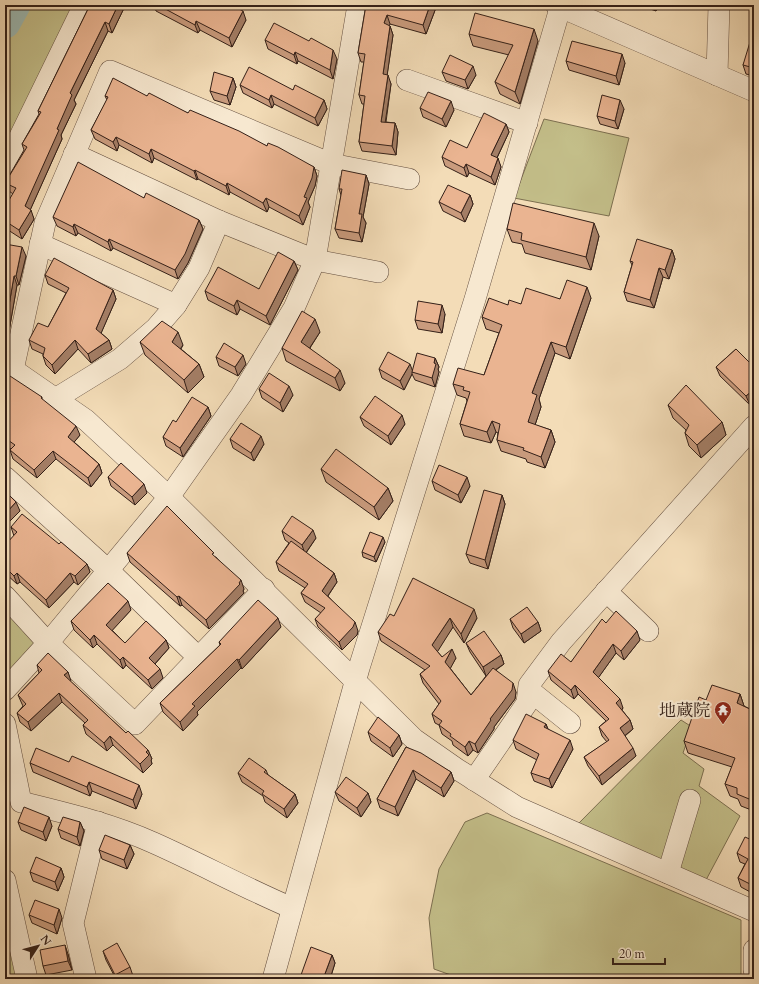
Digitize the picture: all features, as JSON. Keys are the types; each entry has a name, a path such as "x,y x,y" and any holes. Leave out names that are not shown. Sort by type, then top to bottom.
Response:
{"street":[{"path":"5,167 84,5"},
{"path":"5,690 48,643 169,497 241,396 294,308 315,260 358,5"},
{"path":"717,75 719,5"},
{"path":"273,979 357,680 359,668 477,292 527,123 559,6 754,91"},
{"path":"409,179 330,164 110,71 45,222 9,367 86,420 169,497 357,680 414,739 517,807 754,911"},
{"path":"407,80 527,123"},
{"path":"74,154 219,221 315,260 378,272"},
{"path":"55,399 120,359 156,328 176,305 199,268 219,221"},
{"path":"40,244 176,305"},
{"path":"474,780 527,702 529,685 560,642 754,426"},
{"path":"5,477 108,570 199,658"},
{"path":"5,596 48,643 134,724 264,590"},
{"path":"606,592 648,631"},
{"path":"529,690 570,723"},
{"path":"5,724 21,802 98,822 154,843 242,887 292,908"},
{"path":"668,873 690,800"},
{"path":"86,979 73,923 98,822"},
{"path":"5,880 27,979"},
{"path":"754,950 754,970"}],"shaded area":[{"path":"5,5 84,5 5,188"},
{"path":"544,119 629,138 609,216 514,198"},
{"path":"5,609 40,643 5,685"},
{"path":"681,720 692,727 683,753 704,769 699,786 740,816 706,880 578,824"},
{"path":"487,813 741,920 741,979 462,979 434,969 429,918 439,869 465,822"},
{"path":"5,916 21,979 5,979"}],"building":[{"path":"90,5 118,5 109,24 105,22 70,93 72,95 57,129 59,130 25,206 31,210 19,230 5,221 5,207 16,188 5,183 27,147 22,144 41,112 38,111"},
{"path":"158,5 231,5 243,11 229,38 196,21 195,25"},
{"path":"366,5 430,5 423,25 387,15 384,23 390,26 383,74 388,75 381,122 395,123 392,146 359,142 365,96 359,95 365,54 358,53"},
{"path":"475,13 534,29 515,92 495,82 513,45 469,34"},
{"path":"274,23 309,41 311,38 333,50 330,70 295,52 294,55 265,40"},
{"path":"572,41 622,54 616,76 566,61"},
{"path":"750,42 754,43 754,68 743,65"},
{"path":"450,55 473,66 465,80 442,72"},
{"path":"249,67 293,90 295,85 324,100 315,118 271,95 269,100 240,85"},
{"path":"214,72 233,78 227,96 210,91"},
{"path":"113,78 147,96 149,93 188,113 190,110 239,131 267,146 268,143 278,147 314,167 312,178 304,197 307,198 299,216 266,198 263,203 227,183 226,186 151,149 149,154 116,137 113,142 91,130 108,97 105,96"},
{"path":"428,92 451,101 442,119 420,108"},
{"path":"602,95 620,100 615,121 597,116"},
{"path":"484,113 506,124 491,155 498,158 491,177 466,164 464,168 442,157 450,140 467,148"},
{"path":"78,162 144,198 146,193 199,220 185,254 175,270 109,239 108,242 74,224 73,227 53,217"},
{"path":"342,170 366,175 359,214 362,214 359,233 335,229 342,189 339,189"},
{"path":"448,185 470,195 461,213 439,202"},
{"path":"513,203 594,223 586,257 521,240 522,233 507,229"},
{"path":"637,239 672,250 665,270 659,268 650,300 624,292 633,262 630,261"},
{"path":"5,244 22,247 16,276 14,276 6,323 5,322"},
{"path":"278,252 294,261 266,316 237,300 234,306 205,291 218,267 259,289"},
{"path":"54,258 113,290 96,329 109,340 88,354 75,340 52,365 43,356 45,348 29,340 38,323 48,327 69,288 45,275"},
{"path":"567,280 587,287 566,347 551,342 532,393 537,395 528,422 551,430 541,457 523,450 524,448 497,440 500,424 492,421 487,432 460,424 470,392 463,390 464,387 453,384 458,368 484,375 502,325 482,317 489,298 508,305 509,300 521,304 526,288 560,299"},
{"path":"418,301 442,305 438,324 415,320"},
{"path":"302,311 315,319 301,342 340,370 335,378 282,348"},
{"path":"162,321 178,332 172,342 199,364 184,380 140,342"},
{"path":"224,343 243,355 235,367 216,357"},
{"path":"736,349 754,367 754,389 746,396 716,367"},
{"path":"388,352 410,364 400,381 379,369"},
{"path":"417,353 435,358 434,363 436,364 432,378 412,372"},
{"path":"269,373 289,386 280,403 259,389"},
{"path":"10,376 42,397 41,398 76,426 68,437 99,464 88,478 53,451 34,470 10,450 15,445 5,438 5,386"},
{"path":"686,385 722,422 697,445 685,433 689,425 668,405"},
{"path":"375,396 402,415 388,436 360,417"},
{"path":"192,397 208,407 180,448 163,437 173,420 176,422"},
{"path":"241,423 261,436 251,453 230,439"},
{"path":"336,449 388,488 374,507 321,469"},
{"path":"121,463 144,484 132,497 108,477"},
{"path":"439,465 467,477 458,495 432,481"},
{"path":"484,490 502,495 485,560 466,554"},
{"path":"5,491 16,502 5,514"},
{"path":"167,506 214,553 212,554 241,580 239,583 240,584 206,620 179,596 177,597 127,553"},
{"path":"22,514 59,544 61,542 87,564 75,576 70,573 46,600 17,573 14,576 5,567 5,545 17,532 11,527"},
{"path":"292,516 313,530 302,545 282,531"},
{"path":"370,532 383,537 374,557 362,552"},
{"path":"291,541 334,573 322,591 355,622 353,627 339,642 315,619 325,608 301,593 308,584 276,562"},
{"path":"413,578 474,609 461,634 450,618 432,645 442,657 452,649 445,662 471,695 493,668 513,683 512,690 490,719 491,720 475,744 469,741 465,747 450,736 451,734 439,725 442,721 432,714 441,701 420,674 430,666 378,632 390,614 394,616"},
{"path":"108,583 128,601 106,625 125,643 146,621 166,640 149,658 160,669 148,680 123,657 120,660 94,635 90,640 71,621"},
{"path":"258,600 278,618 239,660 237,659 192,704 195,706 180,722 160,703 221,644 219,642"},
{"path":"527,607 538,622 521,634 510,619"},
{"path":"616,611 637,631 621,651 613,644 593,672 620,699 616,703 630,720 620,728 633,748 599,776 584,757 609,740 599,727 609,719 575,685 571,690 548,671 561,654 571,662 602,619 606,623"},
{"path":"484,631 501,655 483,667 466,643"},
{"path":"48,653 68,672 64,675 126,733 128,731 148,750 146,752 149,755 140,764 110,736 104,743 83,725 88,720 59,693 28,722 17,713 26,704 18,695 42,670 37,665"},
{"path":"712,685 740,694 737,703 754,711 754,801 737,794 737,788 725,784 735,758 684,741 699,697 706,700"},
{"path":"526,714 546,724 544,727 570,740 549,779 531,773 539,754 513,740"},
{"path":"378,717 399,735 390,748 368,732"},
{"path":"406,747 421,753 451,772 441,788 413,770 395,807 377,799"},
{"path":"36,748 69,762 72,756 139,785 133,800 89,782 87,787 30,763"},
{"path":"249,758 266,770 264,772 295,794 284,809 262,794 264,791 238,773"},
{"path":"346,777 368,793 357,808 335,792"},
{"path":"24,807 49,817 43,832 18,822"},
{"path":"63,817 80,822 77,837 58,829"},
{"path":"105,835 130,845 124,860 99,850"},
{"path":"745,837 754,841 754,886 738,878 748,859 737,853"},
{"path":"36,857 61,868 55,882 30,872"},
{"path":"35,900 59,909 54,925 29,915"},
{"path":"117,943 130,967 115,975 103,951"},
{"path":"65,945 68,961 43,966 40,950"},
{"path":"311,947 332,955 323,979 313,979 301,975"}],"waterway":[{"path":"5,23 15,5"}],"place":[{"name":"地蔵院","path":"723,725"}]}
